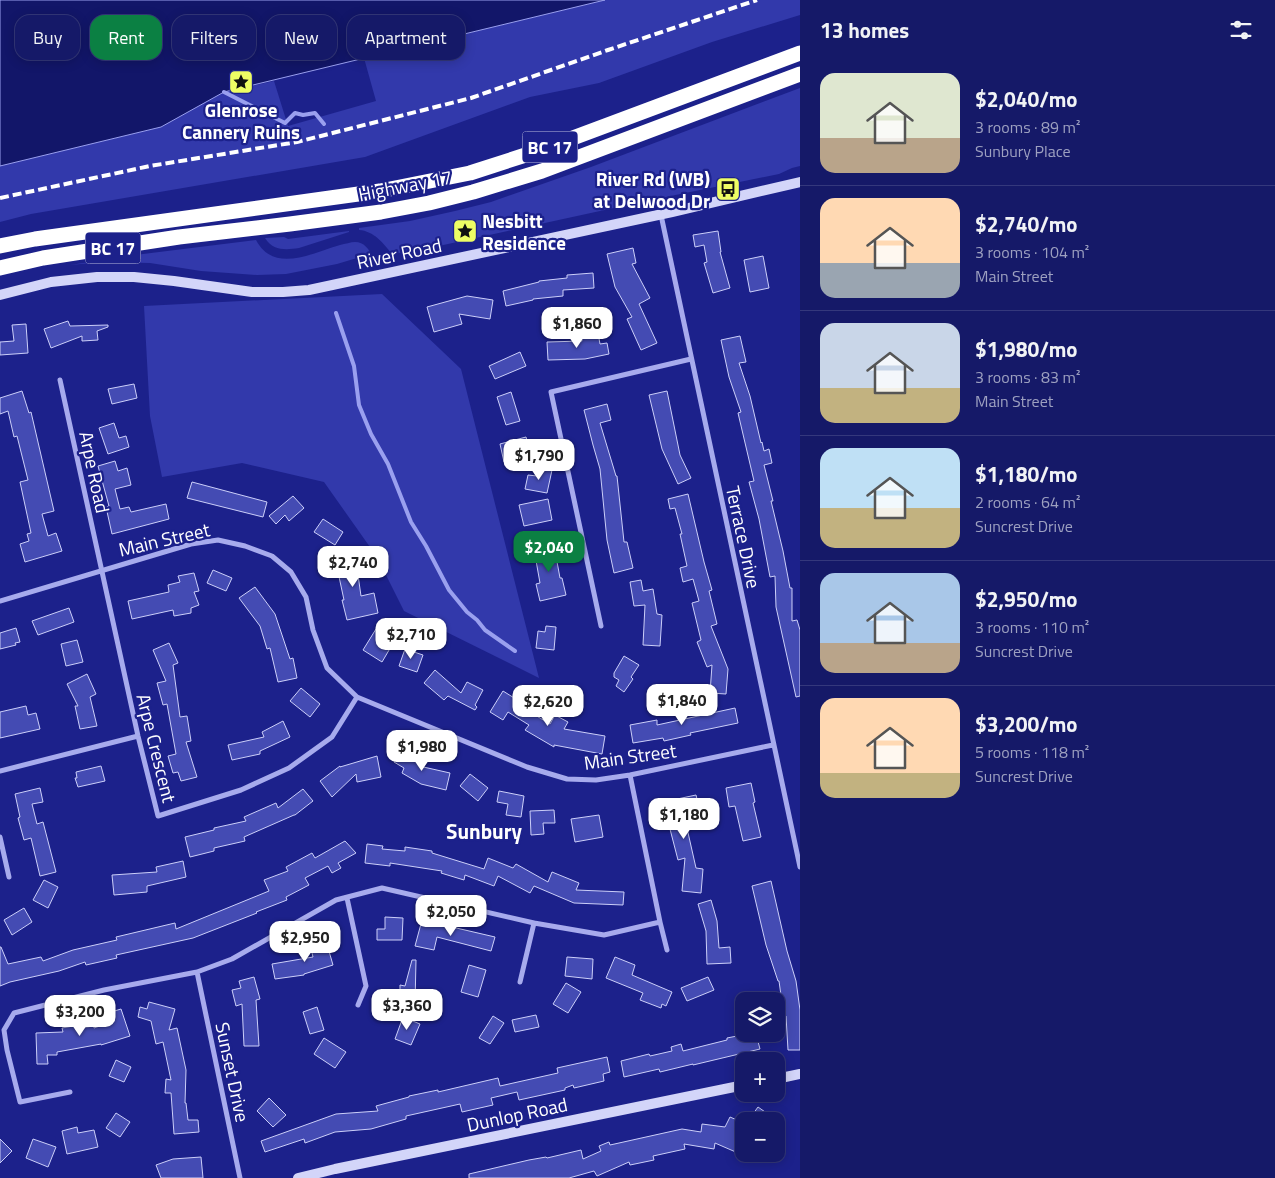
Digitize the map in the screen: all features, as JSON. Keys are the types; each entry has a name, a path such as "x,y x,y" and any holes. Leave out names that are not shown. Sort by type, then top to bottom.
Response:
{"highway":[{"name":"Highway 17","path":"0,246 35,239 380,191 470,173 538,151 800,53"},
{"name":"Highway 17","path":"0,268 52,257 179,237 382,212 429,203 542,171 800,74"}],"street":[{"name":"River Road","path":"0,295 52,282 97,277 174,281 252,292 310,290 800,182"},
{"name":"Terrace Drive","path":"660,214 800,867"},
{"path":"601,626 551,392 691,359"},
{"name":"Arpe Road","path":"60,380 101,570"},
{"name":"Main Street","path":"0,600 191,544 218,540 245,546 272,556 291,572 306,597 313,630 327,668 357,697 527,768 567,779 596,780 630,775 773,745"},
{"name":"Arpe Crescent","path":"101,570 158,816 241,790 289,768 332,737 357,697"},
{"path":"0,772 138,736"},
{"path":"630,775 667,950"},
{"path":"0,836 9,877"},
{"path":"70,1092 20,1102 4,1030 14,1013 104,990 197,972 232,959 336,900 382,888 534,923 604,934 660,922"},
{"path":"347,898 366,986 358,1006"},
{"path":"520,982 534,923"},
{"name":"Sunset Drive","path":"197,972 240,1178"},
{"path":"785,1076 800,1074"},
{"name":"Dunlop Road","path":"298,1178 735,1087"}],"shaded area":[{"path":"0,0 605,0 465,34 465,15 347,15 347,60 357,60 224,92 161,127 0,166"},
{"path":"605,0 800,0 800,15 712,42 599,83 530,97 365,157 31,214 0,222 0,166 161,127 224,92 274,81 288,126 376,101 365,60 465,60 465,34"},
{"path":"800,88 800,166 779,174 425,249 392,254 374,235 359,230 359,228 410,221 491,202 591,167"},
{"path":"349,231 299,248 289,249 280,249 272,245 265,238 284,237 288,239"},
{"path":"256,240 264,250 273,256 283,259 306,256 355,242 366,246 372,256 371,258 357,258 286,274 257,275 201,271 150,263 102,262 70,265 143,254"},
{"path":"382,294 461,369 539,678 404,611 377,557 324,482 242,463 162,477 150,416 144,306"}],"building":[{"path":"718,231 720,252 730,288 713,293 704,263 707,262 704,245 695,247 693,235"},
{"path":"633,248 636,263 632,264 650,298 639,304 657,343 641,350 627,319 632,317 615,287 607,254"},
{"path":"763,256 769,288 750,292 744,260"},
{"path":"593,273 594,288 563,290 563,296 533,299 506,306 503,291 539,281 567,278 567,275"},
{"path":"467,296 493,300 490,319 459,314 462,324 434,332 427,307"},
{"path":"68,321 70,326 108,325 108,327 97,331 98,340 82,341 82,336 51,348 44,329"},
{"path":"26,324 28,353 0,355 0,342 14,341 12,325"},
{"path":"598,333 600,344 607,343 609,354 585,359 548,360 547,342 582,341 581,336"},
{"path":"740,336 746,362 739,363 750,396 761,443 764,451 769,449 772,463 764,465 790,588 792,588 792,621 797,620 800,630 800,696 796,697 776,607 775,576 770,577 759,519 749,482 754,481 738,413 741,412 729,377 721,340"},
{"path":"520,352 526,366 495,379 489,366"},
{"path":"134,384 137,398 112,404 108,389"},
{"path":"22,391 29,413 31,412 54,511 42,514 48,536 56,533 62,551 25,562 20,544 29,541 27,534 31,533 20,482 28,480 17,436 14,437 8,411 0,414 0,398"},
{"path":"667,391 680,455 691,478 678,484 662,449 649,395"},
{"path":"511,392 520,421 506,425 497,397"},
{"path":"607,404 611,420 600,423 617,476 624,542 627,542 633,568 614,573 607,540 600,469 584,410"},
{"path":"114,423 119,438 126,436 129,447 108,454 99,428"},
{"path":"526,437 531,455 504,462 500,444"},
{"path":"115,461 118,471 127,468 131,485 115,489 120,509 129,507 131,512 166,504 169,519 112,534 106,507 109,506 98,466"},
{"path":"539,468 552,470 547,493 525,489 528,475 537,476"},
{"path":"192,482 267,502 263,517 187,498"},
{"path":"688,494 712,590 709,591 717,624 711,626 728,669 726,694 710,693 712,665 707,667 697,642 701,640 692,603 699,601 693,579 683,582 680,568 687,566 680,534 682,534 675,508 670,509 668,499"},
{"path":"293,496 304,508 289,521 285,515 276,524 269,516"},
{"path":"548,499 552,520 524,526 519,505"},
{"path":"323,519 343,532 335,545 314,532"},
{"path":"553,540 560,578 562,578 566,595 540,601 536,584 540,583 535,555 540,555 538,543"},
{"path":"344,550 356,561 361,596 374,593 378,613 347,620 338,572 329,559"},
{"path":"213,570 232,578 226,591 207,583"},
{"path":"194,573 199,591 194,592 199,605 191,608 191,613 174,616 173,610 132,619 128,601 169,592 168,585 180,582 178,576"},
{"path":"641,580 643,591 653,589 657,614 662,615 660,646 643,645 645,605 634,606 630,582"},
{"path":"255,587 275,614 290,659 293,658 297,678 278,682 270,648 267,649 260,626 239,598"},
{"path":"69,608 74,622 38,635 32,621"},
{"path":"546,626 556,627 554,650 536,648 538,631 545,632"},
{"path":"16,628 20,642 15,643 16,645 0,649 0,633"},
{"path":"376,629 395,640 382,662 363,650"},
{"path":"77,640 83,662 66,666 61,644"},
{"path":"169,643 178,663 173,665 180,717 187,716 191,741 186,742 197,777 181,781 178,772 173,773 168,756 176,754 167,704 163,705 157,683 166,681 153,650"},
{"path":"405,649 423,655 417,672 399,666"},
{"path":"624,656 639,665 631,677 633,679 624,692 616,686 619,680 614,677 614,673"},
{"path":"435,670 461,693 467,682 483,690 475,705 477,707 475,710 448,696 444,700 424,683"},
{"path":"87,674 96,694 90,697 97,726 80,729 75,706 78,706 67,684"},
{"path":"301,688 320,704 310,717 290,701"},
{"path":"503,691 527,706 525,709 550,724 555,715 568,722 564,729 605,736 602,754 554,745 554,747 525,730 529,725 508,712 503,720 490,712"},
{"path":"26,706 28,715 36,713 40,729 0,738 0,712"},
{"path":"735,708 738,723 690,733 691,735 664,741 663,738 633,743 630,725 657,720 657,725"},
{"path":"283,721 290,737 260,751 260,754 232,760 228,745 264,737 262,732"},
{"path":"401,750 421,762 419,766 450,773 446,790 421,784 402,773 404,768 394,762"},
{"path":"377,756 381,777 357,782 356,774 332,797 320,781 340,766"},
{"path":"101,766 105,781 78,787 75,778 77,778 76,772"},
{"path":"470,774 488,788 478,801 460,786"},
{"path":"751,783 755,802 753,803 761,837 743,841 735,806 729,807 726,788"},
{"path":"40,788 43,802 32,804 37,824 43,822 56,872 40,876 31,838 24,840 18,818 20,817 15,794"},
{"path":"303,789 313,801 295,815 244,837 245,841 214,848 214,851 190,857 185,837 246,821 244,817 276,803 278,808"},
{"path":"499,791 524,796 521,817 506,815 508,804 497,802"},
{"path":"696,795 700,811 684,815 696,868 703,869 701,893 682,891 685,858 678,860 663,802"},
{"path":"554,810 555,823 543,823 544,834 531,835 530,811"},
{"path":"599,815 603,837 575,842 571,819"},
{"path":"345,841 356,853 338,863 341,868 332,873 328,866 305,878 309,885 286,897 287,900 257,913 193,938 116,955 117,958 86,965 85,962 59,971 0,986 0,947 8,964 41,957 43,961 73,950 117,940 116,937 175,923 176,929 269,891 264,880 288,871 286,867 312,853 315,858"},
{"path":"367,844 383,846 382,849 405,851 405,847 432,851 432,853 484,869 488,858 513,868 516,864 548,882 552,872 579,883 576,890 624,892 623,905 574,903 534,886 530,893 498,876 494,886 465,875 464,880 441,873 442,871 390,863 390,866 365,863"},
{"path":"183,861 186,877 147,886 147,892 114,895 112,875 157,872 156,867"},
{"path":"44,880 58,887 48,908 33,900"},
{"path":"771,881 796,981 800,1010 800,1050 788,1050 785,992 781,992 779,981 766,945 752,886"},
{"path":"711,900 717,921 719,948 730,947 731,963 707,964 706,931 698,904"},
{"path":"24,908 32,922 12,935 4,920"},
{"path":"385,917 403,918 402,940 377,940 377,929 385,929"},
{"path":"422,920 495,937 491,951 437,937 434,950 415,946"},
{"path":"326,941 333,965 304,975 275,979 272,964 313,957 310,945"},
{"path":"567,957 593,959 592,979 565,976"},
{"path":"615,957 635,965 632,975 672,992 666,1006 662,1004 661,1008 640,1000 643,993 606,978"},
{"path":"412,960 416,960 415,1004 400,1003 400,985 405,986"},
{"path":"469,965 486,970 478,997 461,992"},
{"path":"254,977 260,999 256,1000 259,1046 244,1046 242,1004 236,1006 232,990 241,988 239,981"},
{"path":"708,977 714,990 687,1001 681,988"},
{"path":"566,983 581,992 568,1013 553,1004"},
{"path":"149,1002 175,1009 169,1030 177,1028 186,1070 185,1103 188,1120 198,1120 199,1132 174,1134 171,1093 165,1093 166,1079 171,1080 163,1042 156,1044 151,1021 138,1017 140,1007 147,1009"},
{"path":"317,1007 324,1030 310,1034 303,1012"},
{"path":"121,1009 130,1036 101,1045 57,1052 57,1055 47,1055 48,1064 37,1064 36,1033 63,1032 62,1028 79,1025 79,1028 94,1026 94,1028 114,1021 111,1012"},
{"path":"536,1015 539,1027 515,1032 512,1020"},
{"path":"493,1016 504,1023 490,1044 479,1038"},
{"path":"403,1017 420,1024 411,1045 395,1039"},
{"path":"735,1036 735,1042 758,1042 760,1049 735,1052 735,1055 660,1072 659,1069 624,1077 621,1061 672,1051 671,1047 681,1044 683,1051 727,1040 727,1038"},
{"path":"324,1038 346,1052 335,1068 314,1054"},
{"path":"607,1057 610,1072 603,1074 604,1081 574,1088 573,1085 565,1088 565,1090 519,1100 517,1092 491,1098 493,1105 462,1112 460,1104 406,1116 406,1119 371,1129 335,1132 305,1143 304,1139 265,1152 261,1141 336,1114 378,1111 376,1106 409,1096 438,1090 438,1092 498,1078 500,1086 558,1073 557,1068"},
{"path":"116,1060 131,1067 124,1082 109,1076"},
{"path":"269,1098 286,1115 273,1127 257,1111"},
{"path":"758,1107 765,1112 754,1112"},
{"path":"116,1113 130,1122 120,1137 106,1128"},
{"path":"730,1117 735,1119 735,1152 715,1143 714,1149 684,1144 685,1149 653,1156 654,1160 630,1165 629,1162 597,1176 594,1171 569,1178 469,1178 469,1174 581,1150 583,1159 601,1151 599,1146 609,1142 610,1145 682,1129 701,1132 702,1124 725,1127"},
{"path":"77,1127 78,1133 94,1130 98,1147 67,1154 62,1131"},
{"path":"0,1139 12,1151 0,1163"},
{"path":"33,1139 56,1147 48,1167 26,1158"},
{"path":"201,1157 203,1178 161,1178 156,1165 173,1159"}],"waterway":[{"path":"224,92 285,123 295,113 303,115 315,113 324,124"},
{"path":"336,313 354,366 359,405 371,434 388,464 411,522 449,590 485,630 515,651"}],"railway":[{"path":"0,198 150,166 297,142 471,98 757,0"}],"place":[{"name":"Glenrose Cannery Ruins","path":"241,82"},
{"name":"River Rd (WB) at Delwood Dr","path":"728,189"},
{"name":"Nesbitt Residence","path":"465,231"}],"district":[{"name":"Sunbury","path":"484,831"}]}
